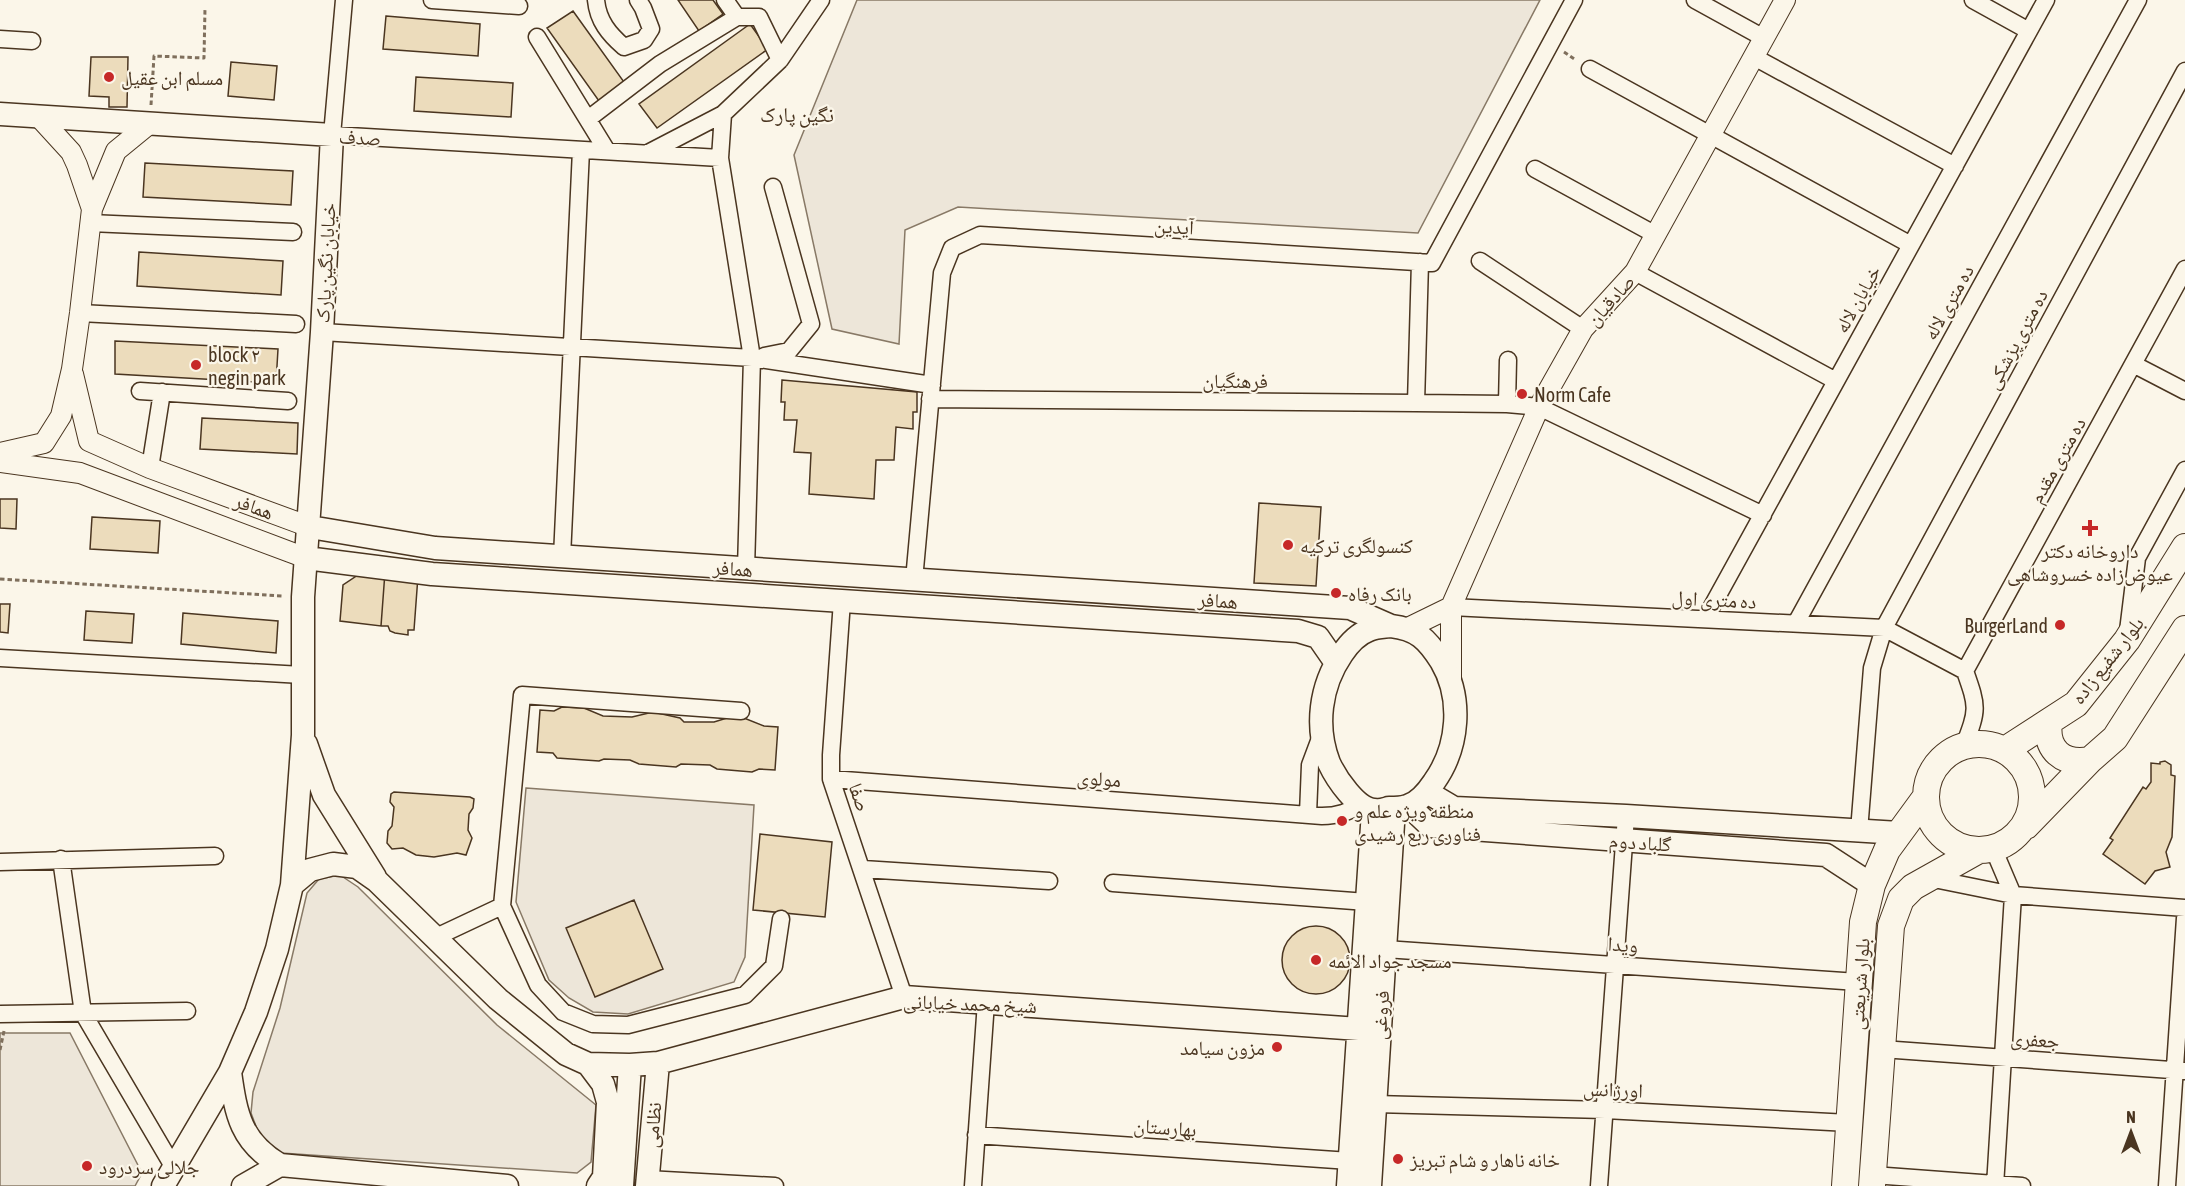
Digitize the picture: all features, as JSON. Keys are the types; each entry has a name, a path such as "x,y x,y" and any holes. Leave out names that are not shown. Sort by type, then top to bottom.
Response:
{"main road":[{"name":"صدف","path":"0,114 332,135"},
{"name":"خیابان نگین پارک","path":"303,735 303,597 310,527 332,135"},
{"name":"همافر","path":"310,527 435,548 1350,608 1400,627"},
{"name":"بلوار شفیع زاده","path":"2005,750 2076,704 2127,640 2185,547"},
{"path":"560,583 562,557"},
{"name":"همافر","path":"306,558 432,574 1299,631 1318,637 1336,663"},
{"path":"1175,623 1177,597"},
{"path":"1400,627 1432,647 1451,685 1454,703 1453,738 1449,756 1427,792 1384,807 1344,789 1332,770 1325,751 1322,733 1323,698 1327,680 1349,645 1368,630 1400,627"},
{"path":"2017,834 2031,810 2032,796 2025,770 2016,759 2005,750 1992,745 1978,744 1951,751 1940,760 1932,771 1925,798 1930,818 1941,835 1965,849 1986,849 2006,843 2017,834 2090,760 2115,738 2185,629"},
{"path":"2049,722 2047,732 2054,750 2070,761 2090,760"},
{"path":"303,735 324,795 377,880"},
{"path":"168,1177 230,1072 256,1012 277,949 292,885 303,735"},
{"name":"گلباد دوم","path":"1427,792 1454,808 1899,833"},
{"name":"بلوار شریعتى","path":"1845,1186 1863,922 1872,885 1887,850 1925,798"},
{"name":"گلباد دوم","path":"1384,807 1430,826 1826,855 1872,885"},
{"name":"فروغى","path":"1348,1186 1367,902 1384,807"},
{"name":"فروغى","path":"1370,1186 1385,949 1384,807"},
{"path":"1753,850 1755,824"},
{"name":"بلوار شریعتى","path":"1873,1180 1891,926 1901,899 1913,887 1986,849"},
{"path":"292,885 310,870 333,864 357,867 377,880 498,999 566,1054 588,1064 603,1084 608,1102 604,1177 598,1186"},
{"name":"شیخ محمد خیابانی","path":"588,1064 658,1063 904,997 1359,1029"},
{"name":"نظامی","path":"647,1182 658,1063"},
{"name":"نظامی","path":"624,1186 630,1065"},
{"path":"230,1072 236,1110 245,1135 265,1156 280,1165 507,1186"},
{"path":"243,1186 280,1165"},
{"path":"624,1186 647,1182"}],"street":[{"name":"خیابان نگین پارک","path":"332,135 344,0"},
{"path":"432,0 519,6"},
{"path":"596,0 598,14 610,35 624,47 644,40 651,29 638,0"},
{"path":"725,0 737,16"},
{"path":"647,153 723,114 780,60 821,0"},
{"path":"1416,403 1420,262 1432,263 1574,0"},
{"path":"1695,0 1764,38"},
{"name":"صادقیان","path":"1451,607 1539,407 1583,329 1635,272 1785,0"},
{"path":"1973,0 2029,31"},
{"name":"خیابان لاله","path":"1705,619 2046,0"},
{"name":"ده متری لاله","path":"1796,624 2138,0"},
{"path":"588,119 660,64 737,16 759,16 780,60"},
{"path":"537,37 607,151"},
{"path":"0,39 32,41"},
{"path":"644,40 660,64"},
{"path":"1754,57 1954,166"},
{"path":"1590,69 1911,245"},
{"name":"ده متری پزشکی","path":"1859,831 1872,668 1884,628 2185,71"},
{"path":"723,114 720,158 752,358 746,568"},
{"path":"39,117 71,152 77,165 91,216"},
{"path":"0,453 44,443 62,416 72,369 91,216 116,151 149,124"},
{"name":"صدف","path":"332,135 720,158"},
{"path":"562,557 581,150"},
{"path":"1535,169 1656,235"},
{"path":"322,332 752,358 789,351 812,324 773,187"},
{"path":"91,216 293,232"},
{"name":"آیدین","path":"914,580 942,273 952,248 980,235 1420,262"},
{"path":"1480,261 1583,329"},
{"name":"ده متری مقدم","path":"1965,671 2185,269"},
{"path":"1635,272 1836,381"},
{"path":"80,313 296,324"},
{"name":"فرهنگیان","path":"752,358 931,392 1507,404 1539,407"},
{"path":"1507,404 1508,360"},
{"path":"2133,364 2185,391"},
{"name":"همافر","path":"72,369 89,441 150,468 310,527"},
{"path":"140,391 288,402"},
{"path":"150,468 162,392"},
{"path":"1539,407 1763,514"},
{"name":"همافر","path":"0,462 80,473 306,558"},
{"path":"2127,640 2137,558 2185,470"},
{"name":"صفا","path":"842,601 831,779 904,997"},
{"path":"1400,627 1451,607 1451,685"},
{"name":"ده متری اول","path":"1451,607 1884,628 1965,671"},
{"path":"0,658 302,675"},
{"path":"1964,746 1975,720 1976,706 1965,671"},
{"path":"741,711 522,695 502,906 538,985 563,1012 592,1024 628,1025 746,995 774,966 781,919"},
{"path":"1308,814 1310,765 1322,733"},
{"name":"مولوی","path":"831,779 1335,816 1384,807"},
{"path":"1599,1186 1626,816"},
{"path":"1986,849 2013,895 1995,1185"},
{"path":"0,862 215,856"},
{"path":"62,859 83,1013 168,1177"},
{"path":"863,869 1049,881"},
{"path":"1929,879 2013,895 2185,908"},
{"path":"1113,883 1367,902"},
{"path":"434,938 502,906"},
{"path":"2167,1186 2180,1071 2185,918"},
{"name":"ویدا","path":"1385,949 1858,982"},
{"path":"973,1186 986,1002"},
{"path":"0,1014 187,1011"},
{"name":"جعفری","path":"1882,1049 2180,1071"},
{"name":"اورژانس","path":"1375,1104 1605,1110 1849,1123"},
{"name":"بهارستان","path":"976,1135 1350,1161"},
{"path":"1873,1180 2022,1186"},
{"path":"647,1182 775,1186"}],"path":[{"path":"149,124 154,56 204,58 205,8"},
{"path":"1551,43 1590,69"},
{"path":"0,579 303,597"}],"shaded area":[{"path":"857,0 1540,0 1418,233 958,207 905,230 899,344 832,329 794,155"},
{"path":"526,788 754,805 745,957 734,982 628,1014 593,1012 569,998 549,980 516,902"},
{"path":"340,875 358,887 497,1025 596,1105 591,1162 577,1173 281,1153 260,1137 251,1113 253,1092 280,1008 307,893 319,879"},
{"path":"0,1033 70,1033 142,1173 135,1186 0,1186"}],"building":[{"path":"678,0 713,0 723,14 699,31"},
{"path":"573,11 624,82 599,101 547,28"},
{"path":"386,16 480,24 478,56 383,49"},
{"path":"750,24 768,49 657,128 639,104"},
{"name":"مسلم ابن عقیل","path":"91,57 128,57 127,107 109,107 109,97 89,96"},
{"path":"231,62 277,66 274,100 228,96"},
{"path":"416,77 513,83 511,117 414,111"},
{"path":"145,163 293,171 291,205 143,197"},
{"path":"139,252 283,261 281,295 137,286"},
{"name":"block ۲ negin park","path":"115,341 278,349 276,383 115,374"},
{"path":"782,380 917,392 917,412 913,412 913,429 896,427 894,460 876,460 874,499 809,494 811,453 794,452 797,420 784,420 785,402 781,402"},
{"path":"202,418 298,423 297,454 200,449"},
{"path":"0,499 17,499 16,529 0,528"},
{"name":"کنسولگری ترکیه","path":"1259,503 1321,507 1316,586 1254,583"},
{"path":"92,517 160,521 158,553 90,549"},
{"path":"364,571 385,572 381,626 340,621 343,585"},
{"path":"385,572 418,576 414,630 408,630 408,635 390,631 388,626 381,626"},
{"path":"0,604 10,604 8,633 0,632"},
{"path":"86,611 134,614 132,643 84,640"},
{"path":"183,613 278,621 276,653 181,644"},
{"path":"562,707 584,708 603,716 632,717 653,712 680,718 684,722 714,722 727,718 744,718 764,726 778,727 775,770 759,769 752,772 717,769 710,765 681,764 676,767 639,764 630,760 604,759 599,761 557,758 553,753 537,752 540,710 554,711"},
{"path":"2165,761 2171,765 2171,775 2175,776 2172,837 2166,852 2170,867 2155,871 2145,884 2103,854 2113,840 2110,838 2143,787 2146,789 2151,782 2151,763 2160,764"},
{"path":"394,792 474,799 473,808 469,814 468,830 472,838 466,855 457,853 434,857 416,855 403,848 392,849 387,843 394,807 390,802 391,794"},
{"path":"760,834 832,842 825,917 753,910"},
{"path":"634,900 663,969 595,997 566,928"},
{"name":"مسجد جواد الائمه","path":"1309,926 1323,926 1335,931 1345,941 1350,960 1345,979 1335,989 1323,994 1309,994 1297,989 1287,979 1282,967 1282,953 1287,941 1297,931"}],"place":[{"name":"مسلم ابن عقیل","path":"109,77"},
{"name":"block ۲ negin park","path":"196,365"},
{"name":"Norm Cafe","path":"1522,394"},
{"name":"داروخانه دکتر عیوض‌‌زاده خسروشاهی","path":"2090,528"},
{"name":"کنسولگری ترکیه","path":"1288,545"},
{"name":"بانک رفاه","path":"1336,593"},
{"name":"BurgerLand","path":"2060,625"},
{"name":"منطقه ویژه علم و فناوری ربع رشیدی","path":"1342,821"},
{"name":"مسجد جواد الائمه","path":"1316,960"},
{"name":"مزون سیامد","path":"1277,1047"},
{"name":"خانه ناهار و شام تبریز","path":"1398,1159"},
{"name":"جلالی سردرود","path":"87,1166"}],"district":[{"name":"نگین پارک","path":"797,114"}]}
